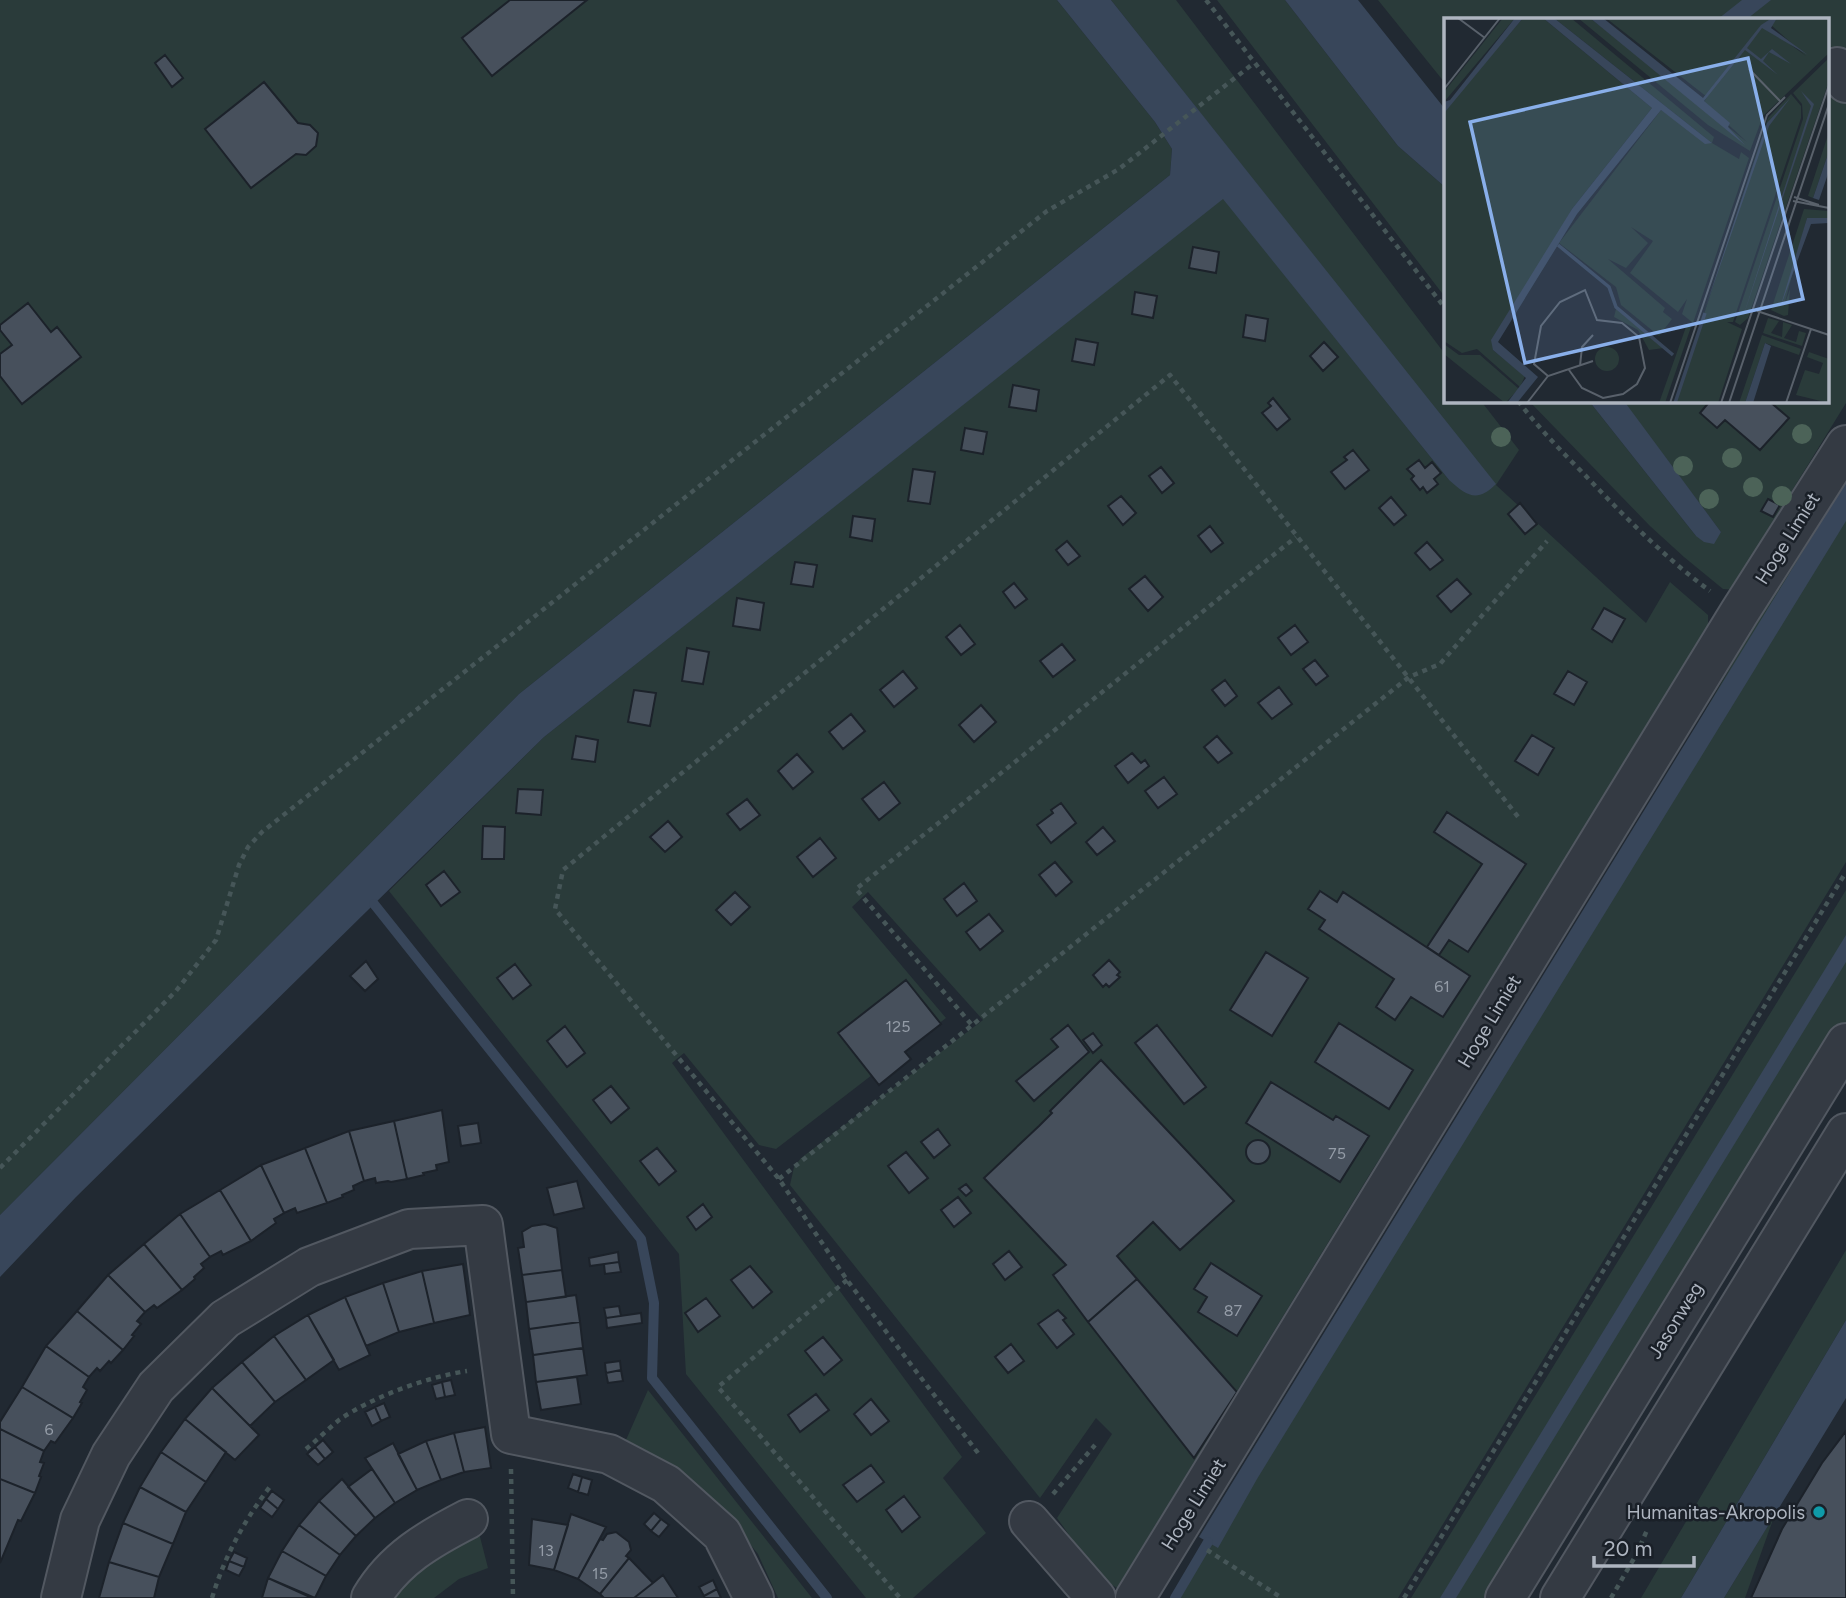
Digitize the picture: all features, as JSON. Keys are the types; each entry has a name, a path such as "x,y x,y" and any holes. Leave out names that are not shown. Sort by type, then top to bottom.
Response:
{"street":[{"name":"Hoge Limiet","path":"1135,1598 1739,613 1846,445"},
{"name":"Jasonweg","path":"1510,1596 1846,1043"},
{"path":"1560,1598 1846,1133"},
{"path":"61,1598 80,1520 111,1455 156,1387 225,1319 309,1267 409,1229 483,1225 511,1434 609,1454 666,1484 722,1534 754,1598"},
{"path":"371,1598 383,1578 428,1539 468,1519"},
{"path":"1029,1521 1096,1598"}],"path":[{"path":"1206,0 1444,307"},
{"path":"0,1168 176,991 216,940 239,864 248,847 262,832 1047,211 1109,175 1254,63"},
{"path":"978,1453 848,1280 779,1179 555,909 563,870 1170,374 1519,818"},
{"path":"1518,402 1616,508 1684,572 1739,613"},
{"path":"971,1024 856,889 1296,537"},
{"path":"779,1179 1409,677 1440,664 1547,541"},
{"path":"1404,1598 1846,872"},
{"path":"848,1280 718,1387 900,1598"},
{"path":"306,1449 340,1420 391,1394 442,1375 502,1366"},
{"path":"511,1434 513,1598"},
{"path":"1029,1521 1095,1444"},
{"path":"212,1598 236,1537 272,1484"},
{"path":"1220,1559 1282,1598"}],"shaded area":[{"path":"0,0 1057,0 1155,122 1172,149 1170,175 519,694 0,1215"},
{"path":"1111,0 1176,0 1444,353 1444,402 1482,402 1519,450 1496,485 1646,623 1670,582 1708,615 1708,628 1573,861 1373,1169 1117,1588 1091,1566 1057,1518 1112,1434 1096,1418 1040,1498 790,1185 794,1167 801,1158 983,1020 868,892 852,907 946,1018 776,1149 759,1145 684,1053 672,1063 962,1457 943,1478 986,1533 913,1598 866,1598 686,1374 679,1254 389,891 544,737 1223,198 1449,480 1495,485"},
{"path":"1217,0 1285,0 1398,146 1444,186 1444,296"},
{"path":"1378,0 1846,0 1846,403 1793,489 1773,536 1738,590 1723,589 1684,557 1650,526 1530,402 1590,402 1696,536 1721,532 1623,402 1828,402 1828,18 1444,18 1444,82"},
{"path":"1846,467 1846,862 1398,1598 1172,1598 1535,1006"},
{"path":"1846,890 1846,1026 1495,1598 1411,1598"},
{"path":"1846,1250 1846,1320 1681,1598 1641,1598"},
{"path":"648,1390 812,1598 778,1598 758,1554 718,1504 675,1466 626,1440"},
{"path":"1775,1514 1745,1598 1724,1598"},
{"path":"479,1533 488,1568 459,1579 434,1598 384,1598 421,1558"}],"water":[{"path":"1057,0 1111,0 1496,484 1483,494 1472,495 1449,480 1223,199 544,737 76,1197 0,1277 0,1215 519,694 1170,175 1172,149 1155,122"},
{"path":"1285,0 1358,0 1444,108 1444,186 1398,146"},
{"path":"1742,0 1771,0 1748,18 1719,18"},
{"path":"1590,402 1625,402 1721,532 1714,544 1704,542 1696,536"},
{"path":"1846,481 1846,521 1257,1479 1218,1548 1199,1537"},
{"path":"1846,935 1846,962 1456,1598 1440,1598"},
{"path":"1846,1320 1846,1398 1724,1598 1681,1598"}],"building":[{"path":"510,0 587,0 492,76 462,38"},
{"path":"165,55 183,78 172,87 155,63"},
{"path":"264,82 298,123 310,125 318,133 316,146 306,155 296,154 251,188 205,129"},
{"path":"1193,247 1219,252 1216,273 1189,268"},
{"path":"1135,292 1157,296 1153,318 1132,314"},
{"path":"28,303 51,332 57,327 81,357 22,404 0,376 0,354 12,345 0,330 0,325"},
{"path":"1246,315 1268,319 1265,341 1243,337"},
{"path":"1076,339 1098,343 1094,365 1072,361"},
{"path":"1324,342 1338,357 1323,371 1310,356"},
{"path":"1013,385 1039,390 1036,411 1009,407"},
{"path":"1273,398 1290,419 1277,430 1262,413 1271,406 1268,403"},
{"path":"1709,402 1770,402 1789,418 1760,450 1725,420 1717,428 1700,413"},
{"path":"965,428 987,432 983,454 961,450"},
{"path":"1353,450 1369,470 1345,489 1331,472 1347,460 1344,457"},
{"path":"1419,460 1425,468 1432,462 1441,473 1434,479 1438,484 1427,493 1423,487 1420,490 1411,479 1414,476 1407,469"},
{"path":"1161,467 1174,483 1162,493 1149,476"},
{"path":"913,469 935,472 930,504 908,501"},
{"path":"1121,496 1136,513 1123,525 1108,506"},
{"path":"1391,497 1406,515 1394,525 1379,508"},
{"path":"1768,499 1780,505 1773,517 1761,511"},
{"path":"1520,503 1537,524 1525,534 1508,514"},
{"path":"853,516 875,519 872,541 850,537"},
{"path":"1210,526 1223,543 1211,552 1198,536"},
{"path":"1067,541 1080,556 1068,565 1056,550"},
{"path":"1427,542 1443,560 1430,570 1415,553"},
{"path":"795,562 817,565 813,587 791,584"},
{"path":"1145,576 1163,597 1148,611 1129,589"},
{"path":"1457,579 1471,594 1451,612 1437,596"},
{"path":"1014,583 1027,599 1015,608 1003,592"},
{"path":"737,598 764,603 760,630 733,626"},
{"path":"1604,608 1625,619 1612,642 1592,629"},
{"path":"960,625 975,644 961,655 946,637"},
{"path":"1295,625 1308,642 1291,655 1278,638"},
{"path":"1062,644 1075,660 1053,677 1040,661"},
{"path":"687,648 709,652 703,684 682,681"},
{"path":"1315,660 1328,676 1316,685 1303,669"},
{"path":"903,671 917,688 894,707 880,690"},
{"path":"1568,671 1587,682 1574,705 1554,694"},
{"path":"1225,680 1237,696 1225,706 1212,690"},
{"path":"1279,687 1292,704 1272,719 1258,703"},
{"path":"634,690 656,693 650,726 628,722"},
{"path":"981,705 996,722 974,742 959,725"},
{"path":"851,714 865,731 843,749 829,732"},
{"path":"1532,735 1554,748 1538,775 1515,761"},
{"path":"576,736 598,740 595,762 572,759"},
{"path":"1217,736 1232,753 1218,763 1204,747"},
{"path":"1132,753 1141,763 1145,760 1149,766 1128,783 1115,766"},
{"path":"797,754 813,772 793,789 778,771"},
{"path":"1164,777 1177,794 1158,808 1145,791"},
{"path":"884,782 900,803 879,820 862,799"},
{"path":"518,789 543,790 541,815 516,813"},
{"path":"747,799 760,815 740,830 727,814"},
{"path":"1061,803 1076,823 1051,843 1037,825"},
{"path":"1447,812 1526,864 1468,952 1449,940 1439,955 1427,947 1482,864 1434,832"},
{"path":"668,821 682,837 665,852 650,837"},
{"path":"483,826 505,827 504,859 482,859"},
{"path":"1103,827 1115,841 1097,855 1086,842"},
{"path":"820,838 836,858 813,877 797,857"},
{"path":"1055,862 1072,882 1056,896 1039,875"},
{"path":"444,871 460,892 441,906 426,885"},
{"path":"964,883 977,901 957,916 944,899"},
{"path":"1320,891 1337,902 1343,892 1470,976 1443,1017 1411,997 1395,1020 1376,1007 1394,979 1319,929 1325,920 1308,909"},
{"path":"735,892 750,907 731,925 716,910"},
{"path":"989,914 1003,931 980,950 966,932"},
{"path":"1266,952 1308,978 1272,1036 1230,1010"},
{"path":"1109,960 1120,972 1117,975 1120,977 1109,987 1106,984 1103,987 1093,975"},
{"path":"366,961 378,979 365,991 350,976"},
{"path":"515,964 531,985 513,999 497,978"},
{"path":"906,980 941,1024 905,1052 911,1059 879,1085 838,1033"},
{"path":"1339,1023 1413,1070 1389,1109 1315,1062"},
{"path":"1068,1025 1089,1052 1034,1101 1016,1081 1058,1047 1051,1039"},
{"path":"1157,1025 1206,1087 1184,1104 1135,1043"},
{"path":"565,1026 585,1053 567,1067 547,1041"},
{"path":"1093,1033 1102,1045 1093,1053 1083,1040"},
{"path":"1101,1060 1234,1201 1180,1250 1153,1222 1117,1256 1137,1279 1088,1322 1053,1275 1066,1265 984,1178 1052,1113 1050,1111"},
{"path":"1271,1082 1333,1120 1336,1116 1369,1136 1340,1182 1246,1123"},
{"path":"611,1086 629,1108 611,1123 593,1100"},
{"path":"442,1110 449,1162 436,1165 437,1170 407,1179 394,1121"},
{"path":"394,1121 407,1179 376,1183 375,1178 364,1181 349,1131"},
{"path":"478,1123 481,1143 461,1146 458,1126"},
{"path":"938,1129 950,1145 934,1158 921,1142"},
{"path":"349,1131 364,1181 353,1186 354,1190 342,1195 343,1197 327,1203 305,1148"},
{"path":"1258,1140 1267,1143 1270,1152 1267,1161 1258,1164 1249,1161 1246,1152 1249,1143"},
{"path":"305,1148 327,1203 297,1213 295,1208 284,1213 261,1165"},
{"path":"657,1148 676,1171 659,1185 640,1161"},
{"path":"906,1152 928,1178 909,1193 888,1166"},
{"path":"261,1165 284,1213 274,1219 276,1223 251,1241 220,1190"},
{"path":"577,1181 584,1208 554,1215 547,1188"},
{"path":"966,1184 972,1191 966,1196 959,1189"},
{"path":"220,1190 251,1241 223,1255 221,1251 210,1257 180,1214"},
{"path":"958,1197 971,1213 954,1227 941,1210"},
{"path":"703,1204 712,1217 696,1230 687,1217"},
{"path":"180,1214 210,1257 201,1264 204,1268 195,1279 182,1290 144,1244"},
{"path":"545,1224 557,1228 562,1270 522,1275 518,1248 524,1247 522,1232 532,1226"},
{"path":"144,1244 182,1290 157,1308 154,1305 145,1312 108,1275"},
{"path":"1009,1251 1022,1267 1005,1280 993,1264"},
{"path":"618,1252 619,1262 590,1266 589,1258"},
{"path":"619,1262 621,1272 605,1274 604,1264"},
{"path":"1211,1263 1262,1296 1237,1336 1198,1312 1207,1297 1194,1289"},
{"path":"463,1264 470,1315 434,1323 422,1271"},
{"path":"750,1266 772,1292 753,1308 731,1280"},
{"path":"562,1270 566,1297 526,1302 522,1275"},
{"path":"422,1271 434,1323 399,1332 383,1283"},
{"path":"108,1275 145,1312 137,1321 141,1324 123,1350 77,1311"},
{"path":"1137,1279 1237,1392 1194,1458 1088,1322"},
{"path":"383,1283 399,1332 366,1346 345,1297"},
{"path":"576,1295 580,1322 529,1329 526,1302"},
{"path":"345,1297 370,1355 339,1370 308,1315"},
{"path":"706,1298 720,1316 698,1332 685,1313"},
{"path":"619,1306 621,1316 606,1318 604,1308"},
{"path":"1058,1310 1066,1318 1063,1320 1074,1334 1057,1348 1038,1324"},
{"path":"77,1311 123,1350 111,1363 109,1361 100,1371 97,1368 89,1377 46,1346"},
{"path":"641,1313 642,1323 607,1328 606,1318"},
{"path":"308,1315 334,1360 306,1380 274,1336"},
{"path":"580,1322 583,1348 533,1355 529,1329"},
{"path":"274,1336 306,1380 275,1402 242,1362"},
{"path":"823,1337 842,1360 824,1375 805,1351"},
{"path":"1011,1344 1024,1361 1008,1373 995,1357"},
{"path":"46,1346 89,1377 83,1387 87,1390 80,1402 82,1403 73,1418 22,1387"},
{"path":"583,1348 587,1375 536,1382 533,1355"},
{"path":"620,1361 621,1370 606,1373 605,1363"},
{"path":"242,1362 275,1402 250,1426 212,1388"},
{"path":"621,1370 623,1381 608,1383 606,1373"},
{"path":"577,1377 581,1404 541,1410 536,1382"},
{"path":"451,1380 455,1395 445,1397 442,1382"},
{"path":"442,1382 445,1397 436,1399 432,1385"},
{"path":"22,1387 73,1418 55,1443 51,1441 44,1451 0,1429 0,1422"},
{"path":"212,1388 259,1435 235,1460 185,1419"},
{"path":"816,1394 829,1410 800,1432 788,1415"},
{"path":"871,1399 889,1421 871,1435 854,1414"},
{"path":"384,1403 390,1417 381,1421 375,1407"},
{"path":"375,1407 381,1421 372,1426 365,1412"},
{"path":"185,1419 226,1452 206,1482 161,1452"},
{"path":"485,1427 491,1468 464,1472 454,1433"},
{"path":"0,1429 44,1451 40,1462 44,1463 39,1476 41,1477 35,1493 0,1479"},
{"name":"Humanitas-Akropolis","path":"1846,1431 1846,1598 1751,1598 1782,1529 1822,1463"},
{"path":"454,1433 464,1472 441,1480 426,1441"},
{"path":"323,1440 333,1452 325,1459 315,1447"},
{"path":"426,1441 441,1480 417,1490 398,1454"},
{"path":"393,1443 417,1490 395,1503 365,1458"},
{"path":"315,1447 325,1459 318,1465 307,1454"},
{"path":"161,1452 206,1482 186,1512 140,1487"},
{"path":"871,1465 884,1482 857,1502 843,1485"},
{"path":"372,1469 395,1503 375,1518 348,1487"},
{"path":"573,1474 582,1477 578,1492 568,1488"},
{"path":"582,1477 592,1480 588,1495 578,1492"},
{"path":"0,1479 35,1493 21,1521 18,1520 0,1563"},
{"path":"342,1479 375,1518 356,1536 319,1501"},
{"path":"140,1487 186,1512 173,1544 123,1523"},
{"path":"272,1491 284,1500 278,1509 266,1499"},
{"path":"904,1496 920,1517 902,1532 886,1510"},
{"path":"266,1499 278,1509 272,1517 260,1508"},
{"path":"319,1501 356,1536 340,1555 299,1525"},
{"path":"654,1513 661,1519 651,1531 644,1524"},
{"path":"571,1514 606,1527 578,1579 554,1570"},
{"path":"532,1519 568,1525 554,1570 529,1565"},
{"path":"661,1519 669,1525 659,1537 651,1531"},
{"path":"123,1523 173,1544 159,1577 109,1562"},
{"path":"299,1525 340,1555 326,1576 282,1551"},
{"path":"616,1532 629,1542 631,1550 626,1556 629,1558 600,1594 578,1579 600,1539 603,1540 607,1534"},
{"path":"282,1551 326,1576 315,1598 268,1578"},
{"path":"234,1552 247,1558 244,1567 229,1561"},
{"path":"629,1558 653,1583 634,1598 604,1598 600,1594"},
{"path":"229,1561 244,1567 239,1576 226,1570"},
{"path":"109,1562 159,1577 154,1598 99,1598"},
{"path":"663,1575 678,1598 634,1598 653,1583"},
{"path":"268,1578 312,1598 262,1598"},
{"path":"713,1580 717,1589 704,1596 699,1587"},
{"path":"717,1589 721,1598 705,1598 704,1596"}],"waterway":[{"path":"374,904 641,1239 654,1303 652,1378 827,1598"},
{"path":"1175,1598 1208,1542"}],"place":[{"name":"Humanitas-Akropolis","path":"1819,1512"}]}
